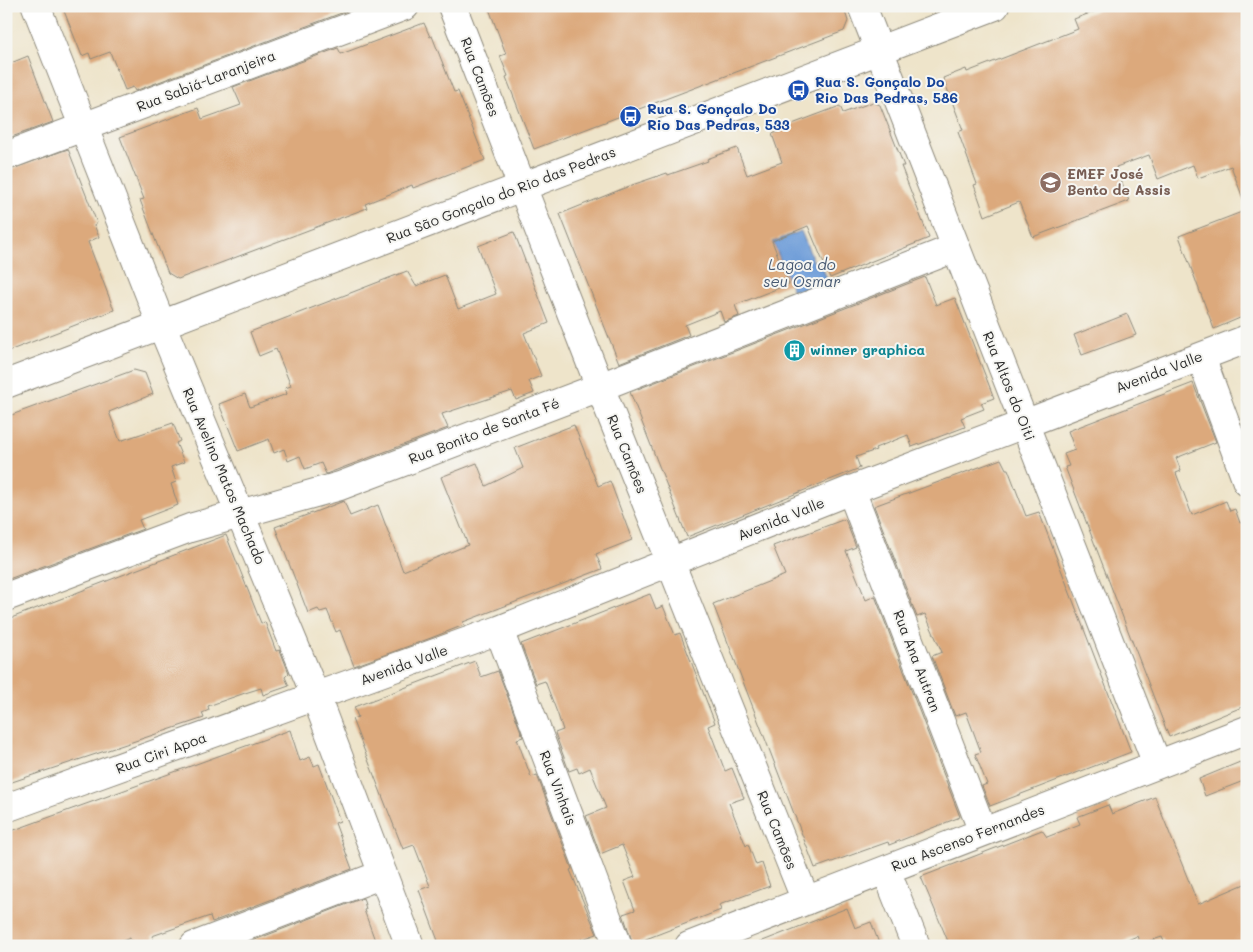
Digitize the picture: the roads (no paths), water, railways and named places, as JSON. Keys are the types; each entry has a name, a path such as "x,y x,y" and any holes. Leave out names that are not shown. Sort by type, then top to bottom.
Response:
{"street":[{"name":"Rua Avelino Matos Machado","path":"36,6 162,326 316,697 410,946"},
{"name":"Rua Sabiá-Laranjeira","path":"6,156 405,6"},
{"name":"Rua Camões","path":"452,6 670,564 806,900"},
{"name":"Rua Altos do Oiti","path":"862,6 1158,764"},
{"name":"Rua São Gonçalo do Rio das Pedras","path":"6,384 162,326 995,6"},
{"name":"Rua Bonito de Santa Fé","path":"6,597 156,540 340,486 600,387 955,248"},
{"name":"Avenida Valle","path":"316,697 499,630 670,564 851,490 1247,339"},
{"path":"1201,356 1247,482"},
{"name":"Rua Ana Autran","path":"851,490 983,832"},
{"name":"Rua Vinhais","path":"499,630 618,946"},
{"name":"Rua Ciri Apoa","path":"6,808 316,697"},
{"name":"Rua Ascenso Fernandes","path":"689,946 1247,730"},
{"path":"886,870 916,946"},
{"path":"194,946 383,874"}],"water":[{"name":"Lagoa do seu Osmar","path":"801,231 815,265 821,264 828,281 794,294 773,242"}],"place":[{"name":"Rua S. Gonçalo Do Rio Das Pedras, 586","path":"799,90"},
{"name":"Rua S. Gonçalo Do Rio Das Pedras, 533","path":"631,117"},
{"name":"EMEF José Bento de Assis","path":"1051,182"},
{"name":"winner graphica","path":"794,350"}]}
